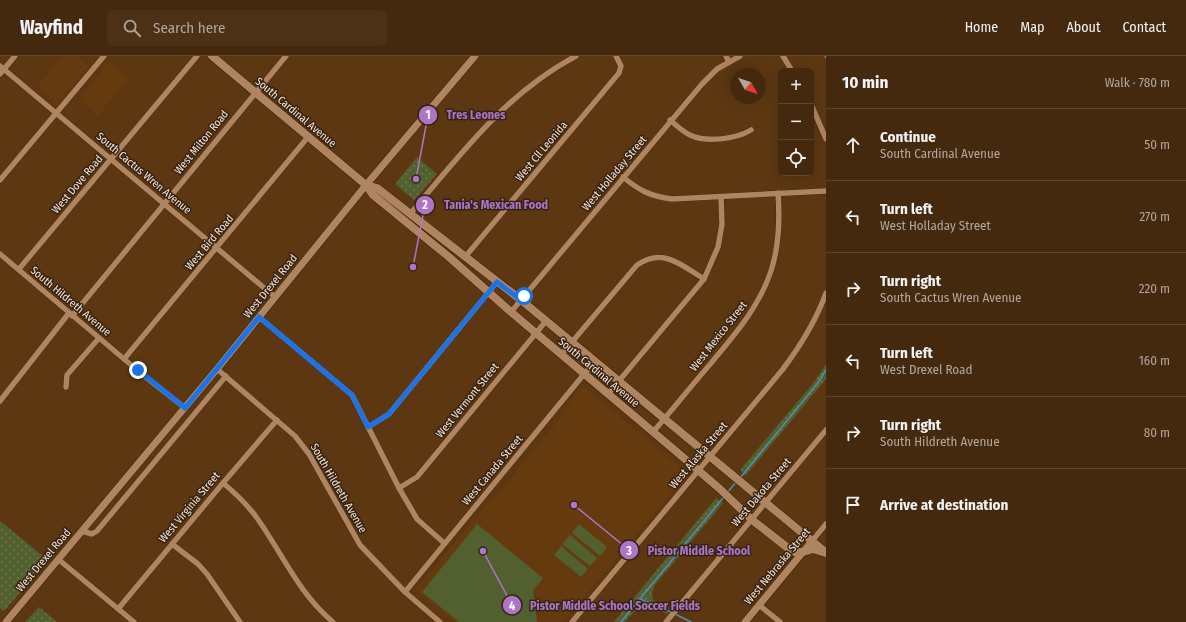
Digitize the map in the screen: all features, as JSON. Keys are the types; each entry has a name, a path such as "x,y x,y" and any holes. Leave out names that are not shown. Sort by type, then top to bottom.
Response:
{"main road":[{"name":"South Cardinal Avenue","path":"212,56 366,185 373,195 698,470 751,519 793,552 803,552 813,549 826,553"},
{"name":"South Cardinal Avenue","path":"366,185 377,188 521,300 826,553"}],"street":[{"path":"1,70 15,56"},
{"path":"0,180 104,56"},
{"name":"West Dove Road","path":"18,269 197,56"},
{"name":"West Milton Road","path":"0,401 165,203 255,91 286,56"},
{"name":"West Drexel Road","path":"6,622 185,408 366,185 475,56"},
{"path":"410,214 476,135 512,100 546,74 576,56"},
{"name":"West Cll Leonida","path":"465,257 619,73 621,66 616,56"},
{"path":"726,56 729,62"},
{"name":"West Holladay Street","path":"511,312 670,120 717,69 740,56"},
{"path":"783,56 790,68"},
{"name":"South Cactus Wren Avenue","path":"1,70 112,159 218,247 275,297"},
{"path":"814,111 826,140"},
{"path":"670,120 688,134 703,138 738,136 751,130"},
{"name":"West Bird Road","path":"124,359 308,137"},
{"path":"623,177 639,190 655,197 672,199 826,191"},
{"name":"West Mexico Street","path":"653,432 741,326 759,299 771,271 776,249 780,214 778,193"},
{"path":"608,394 704,279 718,246 722,224 721,197"},
{"name":"South Hildreth Avenue","path":"0,254 71,315 185,408"},
{"path":"561,354 637,265 646,259 657,257 668,258 704,279"},
{"path":"368,427 389,414 497,282"},
{"name":"West Alaska Street","path":"572,622 783,369 804,340 821,308 826,293"},
{"path":"259,317 352,395 399,488 417,518 444,543"},
{"name":"West Vermont Street","path":"399,488 417,477 546,321"},
{"path":"66,387 67,375 99,338"},
{"name":"West Canada Street","path":"405,592 594,362"},
{"name":"South Hildreth Avenue","path":"217,369 295,436 309,454 360,545 405,592 440,622"},
{"name":"West Drexel Road","path":"82,531 92,534 97,531 226,376"},
{"name":"West Virginia Street","path":"118,609 223,483 278,420"},
{"name":"West Dakota Street","path":"666,622 826,430"},
{"path":"223,483 241,498 253,512 308,598 333,622"},
{"name":"West Nebraska Street","path":"745,622 826,524"},
{"path":"172,544 198,564 207,574 240,622"},
{"path":"58,559 134,622"},
{"path":"759,605 780,622"}],"shaded area":[{"path":"63,56 77,56 89,66 58,103 38,86"},
{"path":"109,62 129,79 98,116 79,99"},
{"path":"583,386 688,473 563,622 454,622 415,590 489,501 497,495 563,415 561,413"}],"green space":[{"path":"417,157 437,174 414,200 395,184"},
{"path":"826,364 826,379 746,475 740,470 815,381"},
{"path":"716,498 723,503 654,586 652,595 653,600 669,610 667,614 654,609 643,608 634,612 625,622 614,622"},
{"path":"0,521 48,560 4,611 0,608"},
{"path":"477,524 543,578 533,591 537,622 459,622 422,592"},
{"path":"579,524 607,547 600,556 572,533"},
{"path":"570,535 597,558 590,566 562,544"},
{"path":"561,546 588,569 581,577 554,555"},
{"path":"39,607 57,622 25,622"}],"waterway":[{"path":"740,478 817,384 826,370"},
{"path":"727,493 736,482"},
{"path":"621,622 723,498"},
{"path":"640,599 671,612"},
{"path":"675,614 691,622"}],"place":[{"name":"Tres Leones","path":"416,179"},
{"name":"Tania's Mexican Food","path":"413,267"},
{"name":"Pistor Middle School","path":"574,505"},
{"name":"Pistor Middle School Soccer Fields","path":"483,551"}],"route":[{"path":"138,370 185,408 259,317 352,395 368,427 389,414 497,282 521,300 524,296"}]}
